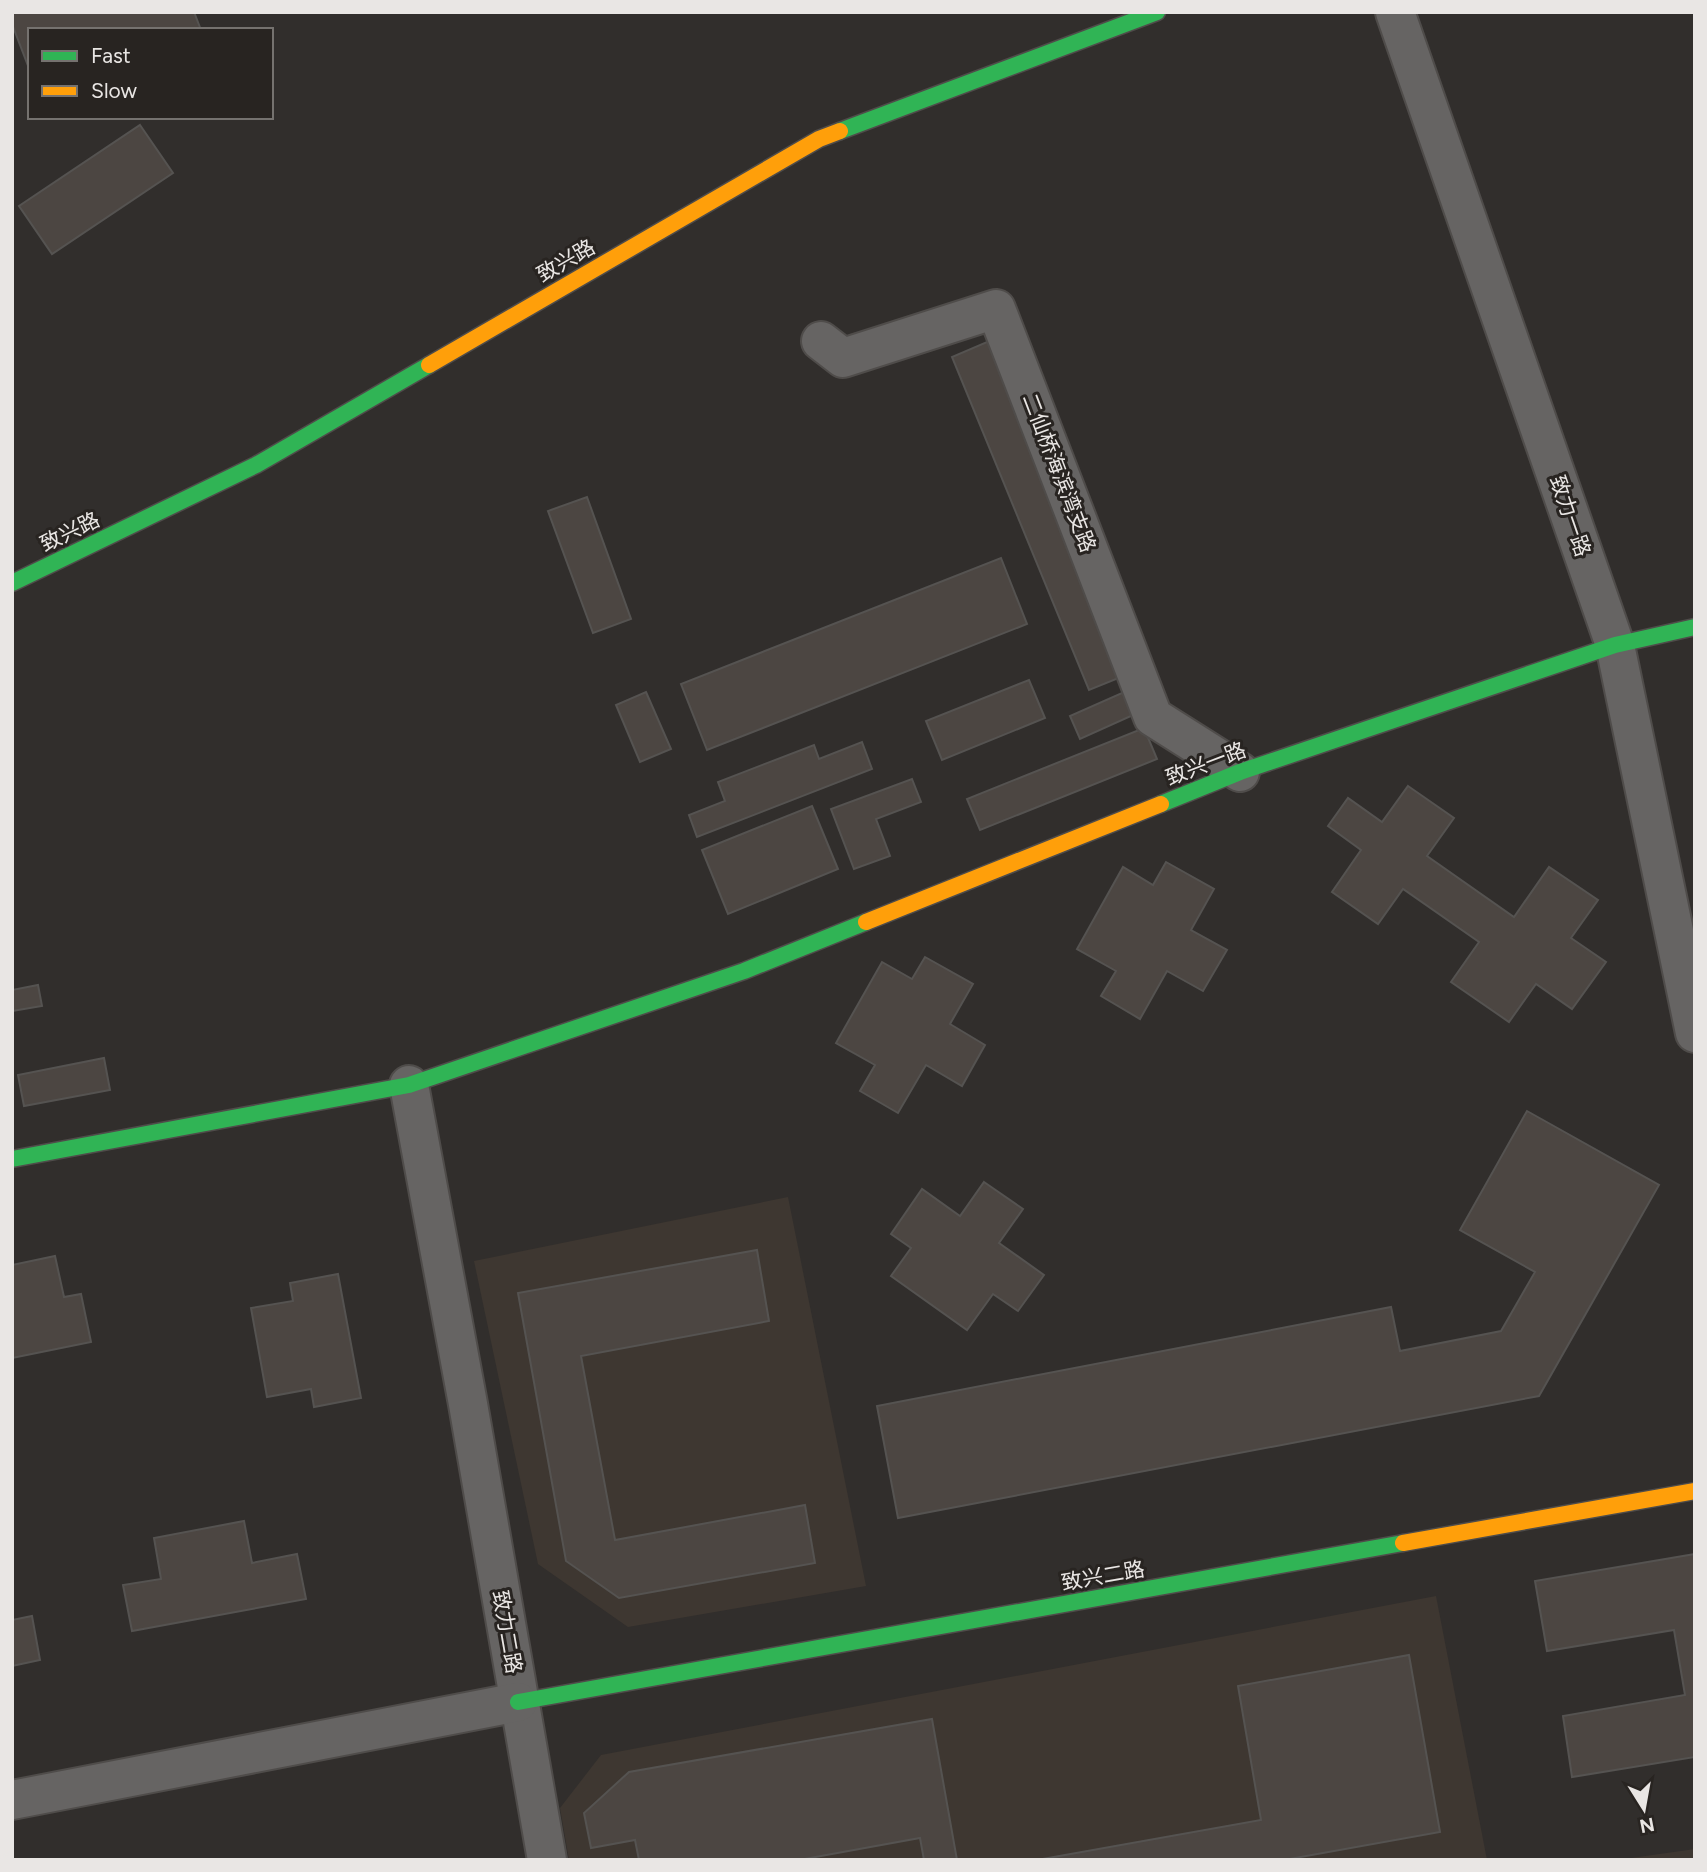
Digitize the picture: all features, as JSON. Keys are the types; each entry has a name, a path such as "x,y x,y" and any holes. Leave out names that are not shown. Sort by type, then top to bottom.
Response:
{"street":[{"name":"致兴路","path":"12,583 256,465 819,139 1157,12"},
{"name":"致力一路","path":"1395,12 1615,645 1695,1033"},
{"name":"二仙桥海滨湾支路","path":"821,341 844,358 996,309 1153,717 1240,772"},
{"name":"致兴一路","path":"12,1159 409,1085 744,971 1240,772 1615,645 1695,627"},
{"name":"致力二路","path":"409,1085 468,1404 547,1860"},
{"name":"致兴二路","path":"519,1702 1695,1491"},
{"path":"12,1800 519,1702"}],"shaded area":[{"path":"788,1197 866,1586 628,1627 538,1564 474,1261"},
{"path":"1436,1596 1487,1860 569,1860 560,1808 601,1755"},
{"path":"1695,1849 1695,1860 1617,1860"}],"building":[{"path":"12,12 194,12 200,28 28,28 28,66 12,24"},
{"path":"140,125 173,173 52,254 19,206"},
{"path":"994,339 1131,673 1089,690 952,357"},
{"path":"587,497 631,619 593,633 548,511"},
{"path":"1001,558 1027,624 707,750 681,684"},
{"path":"1029,680 1045,718 942,760 926,721"},
{"path":"1131,689 1142,711 1080,739 1070,716"},
{"path":"646,692 671,749 640,762 616,705"},
{"path":"1144,728 1157,759 980,830 967,799"},
{"path":"862,742 872,769 697,837 689,815 725,801 718,782 814,745 819,759"},
{"path":"912,779 921,802 876,819 890,856 854,869 831,809"},
{"path":"1408,786 1454,818 1427,856 1514,917 1549,867 1598,900 1571,938 1606,962 1572,1009 1536,984 1509,1022 1451,982 1479,942 1403,889 1378,924 1332,892 1361,850 1328,826 1348,798 1382,822"},
{"path":"812,806 838,869 728,914 702,850"},
{"path":"1166,862 1214,889 1191,930 1227,950 1203,991 1167,971 1140,1019 1101,996 1116,971 1077,949 1123,867 1153,885"},
{"path":"925,957 973,984 950,1024 985,1045 962,1086 926,1065 898,1113 860,1091 875,1065 836,1043 882,962 912,979"},
{"path":"38,985 42,1006 12,1011 12,990"},
{"path":"104,1058 110,1090 24,1106 18,1075"},
{"path":"1527,1111 1659,1185 1539,1396 898,1518 877,1406 1391,1307 1400,1351 1501,1331 1535,1272 1460,1230"},
{"path":"984,1182 1023,1209 999,1243 1044,1275 1018,1311 993,1294 967,1330 891,1276 911,1248 891,1234 922,1189 960,1216"},
{"path":"757,1250 769,1321 581,1356 615,1540 805,1505 815,1563 619,1598 566,1561 518,1293"},
{"path":"55,1256 64,1297 81,1294 91,1342 12,1358 12,1265"},
{"path":"338,1274 361,1398 314,1407 311,1389 267,1397 251,1308 293,1301 290,1283"},
{"path":"244,1521 252,1563 297,1554 306,1599 132,1631 123,1585 161,1579 154,1538"},
{"path":"1695,1554 1695,1757 1572,1777 1563,1716 1685,1695 1674,1630 1547,1651 1535,1581"},
{"path":"32,1616 40,1660 12,1666 12,1620"},
{"path":"1409,1655 1440,1832 1284,1860 1037,1860 1261,1820 1238,1686"},
{"path":"932,1719 957,1860 924,1860 920,1838 799,1860 639,1860 635,1840 591,1848 584,1813 629,1772"}],"traffic: fast":[{"path":"840,131 1157,12"},
{"path":"12,583 256,465 429,365"},
{"path":"1161,804 1240,772 1615,645 1695,627"},
{"path":"12,1159 409,1085 744,971 866,922"},
{"path":"518,1702 1403,1543"}],"traffic: slow":[{"path":"429,365 819,139 840,131"},
{"path":"866,922 1161,804"},
{"path":"1403,1543 1695,1491"}]}
